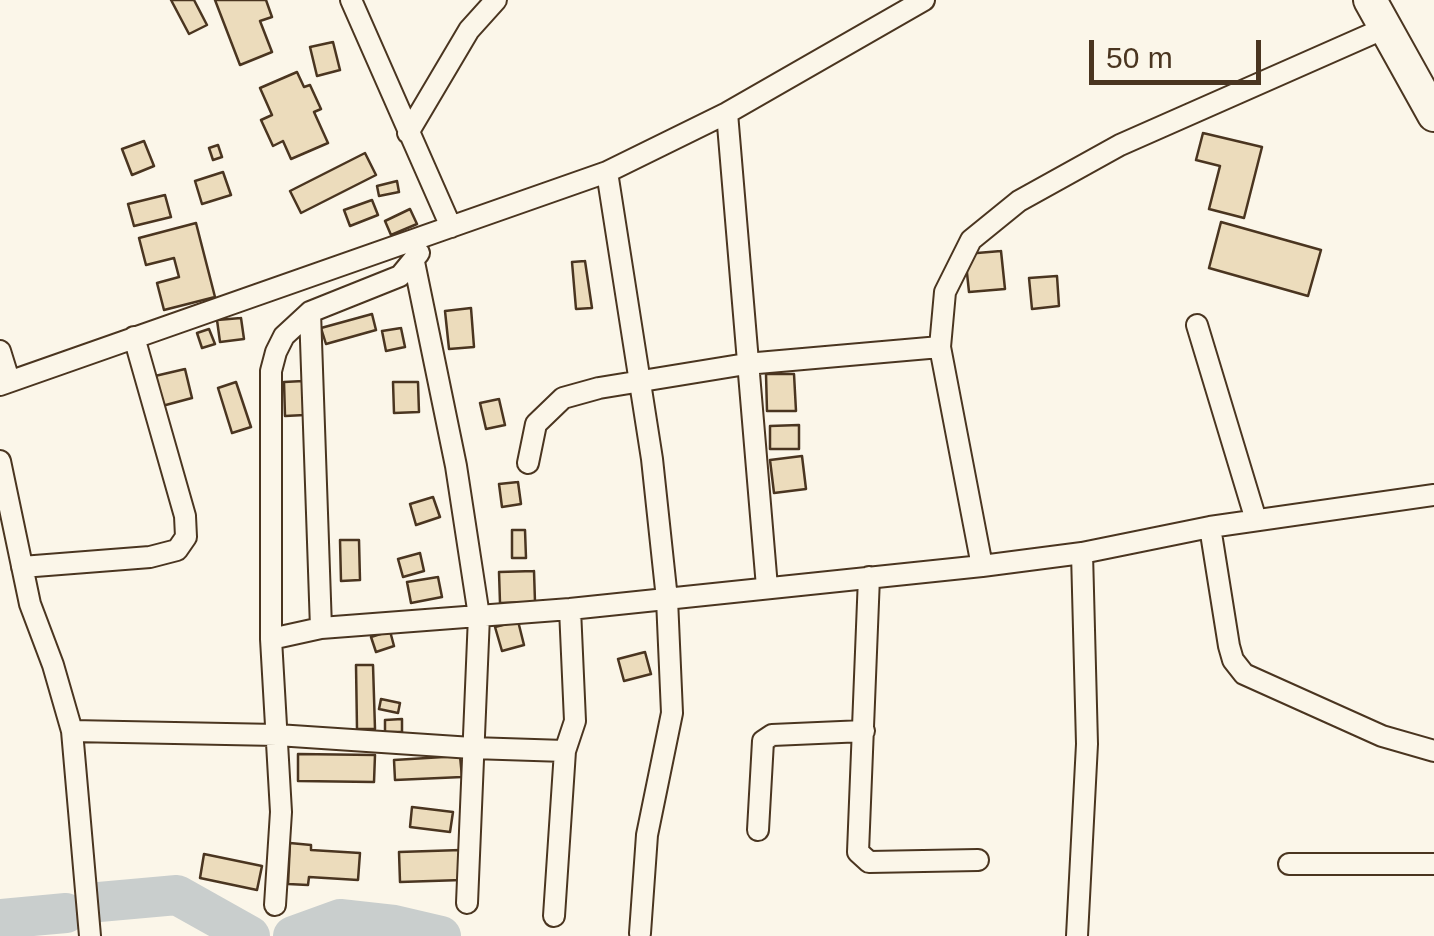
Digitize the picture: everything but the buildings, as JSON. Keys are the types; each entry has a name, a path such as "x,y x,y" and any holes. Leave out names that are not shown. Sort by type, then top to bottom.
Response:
{"main road":[{"path":"1378,14 1434,115"}],"street":[{"path":"351,0 408,133 441,230"},
{"path":"408,133 469,30 496,0"},
{"path":"0,350 4,383 606,172 727,113 924,0"},
{"path":"982,566 940,347 945,292 971,240 1019,201 1120,145 1378,14"},
{"path":"727,113 767,587"},
{"path":"606,172 652,459 667,599 672,713 646,835 640,933"},
{"path":"275,905 281,812 271,639 272,370 284,336 310,312 400,276 441,230"},
{"path":"414,262 456,466 479,616 467,902"},
{"path":"310,312 321,628"},
{"path":"1197,325 1256,520"},
{"path":"22,567 150,557 177,550 186,537 185,516 134,337"},
{"path":"528,463 536,424 563,398 599,388 746,364 940,347"},
{"path":"0,462 3,493 30,604 54,665 72,730 90,936"},
{"path":"271,639 321,628 570,610 982,566 1082,553 1210,526 1434,495"},
{"path":"1210,526 1228,646 1244,674 1382,736 1434,751"},
{"path":"1077,936 1086,744 1082,553"},
{"path":"869,577 858,852 869,862 978,860"},
{"path":"554,916 565,751 575,720 570,610"},
{"path":"72,730 277,735 565,751"},
{"path":"758,830 763,741 772,735 864,732"},
{"path":"1289,864 1434,864"}],"waterway":[{"path":"99,902 177,895 250,936"},
{"path":"0,919 66,913"},
{"path":"293,936 340,919 394,925 441,936"}]}
